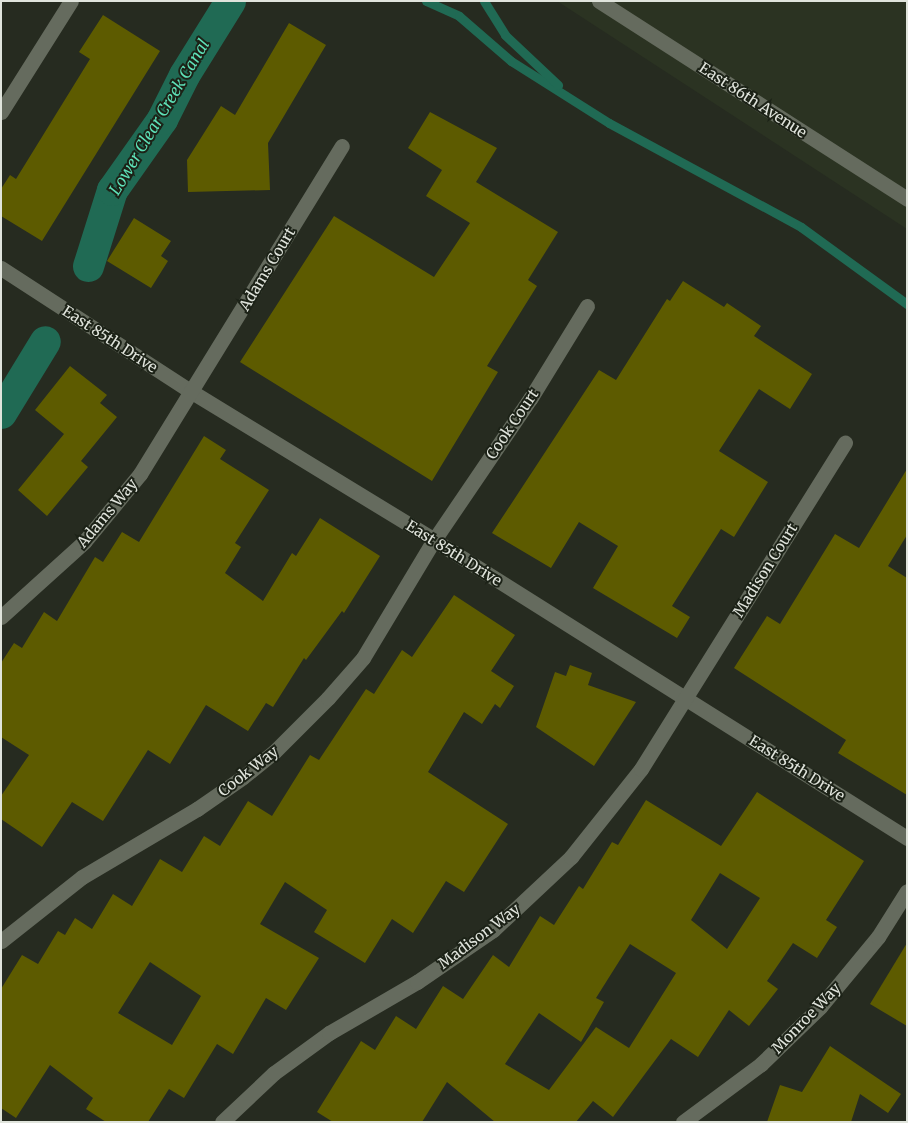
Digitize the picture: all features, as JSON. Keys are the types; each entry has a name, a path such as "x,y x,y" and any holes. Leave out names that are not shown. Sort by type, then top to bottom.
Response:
{"street":[{"path":"1,112 71,1"},
{"name":"East 86th Avenue","path":"599,1 907,198"},
{"name":"Adams Court","path":"192,392 342,146"},
{"name":"East 85th Drive","path":"1,268 192,392 434,540 907,838"},
{"name":"Cook Court","path":"434,540 530,399 587,306"},
{"name":"Adams Way","path":"1,617 48,579 84,542 140,474 192,392"},
{"name":"Madison Court","path":"684,697 845,442"},
{"name":"Cook Way","path":"1,941 82,877 197,809 274,752 363,658 434,540"},
{"name":"Madison Way","path":"222,1122 274,1073 313,1044 424,977 493,930 532,896 600,825 641,769 684,697"},
{"name":"Monroe Way","path":"683,1122 761,1064 820,1007 878,937 907,891"}],"shaded area":[{"path":"557,1 907,1 907,229"}],"building":[{"path":"103,15 160,51 42,241 1,216 1,189 10,175 16,179 90,59 79,52"},
{"path":"289,23 326,45 268,143 270,190 188,192 187,160 221,106 235,115"},
{"path":"430,112 497,148 476,182 558,232 528,280 537,286 487,366 498,372 432,481 240,362 334,216 434,277 470,223 426,196 442,170 408,148"},
{"path":"134,218 171,241 161,256 168,261 151,288 107,261"},
{"path":"683,281 724,307 727,303 761,326 754,336 812,374 790,409 759,389 719,451 768,482 734,537 721,529 672,606 690,617 677,638 593,588 618,546 579,522 551,568 492,533 599,370 616,380 667,299 670,301"},
{"path":"70,366 107,395 100,403 117,417 81,461 88,467 47,516 18,490 64,434 35,410"},
{"path":"204,436 226,450 220,459 269,490 235,543 241,547 225,573 263,601 292,553 296,556 320,518 380,556 344,613 342,611 306,660 304,658 273,707 266,703 248,731 206,705 170,764 148,750 103,821 72,802 42,847 1,819 1,796 29,755 1,737 1,663 14,643 22,648 44,612 57,621 95,557 103,562 122,532 139,542"},
{"path":"907,469 907,535 888,566 907,578 907,795 838,753 846,740 734,668 767,616 780,624 835,534 859,548"},
{"path":"454,595 515,635 491,671 514,686 500,708 495,704 482,724 464,712 428,772 508,824 464,892 446,881 413,933 392,919 365,963 314,932 327,910 285,882 260,924 319,958 286,1010 266,998 233,1054 217,1044 184,1098 169,1089 148,1122 106,1122 86,1109 93,1098 50,1065 16,1118 1,1108 1,989 22,955 38,964 58,931 65,935 75,918 92,929 113,894 132,906 160,859 182,872 204,836 220,846 248,801 272,816 310,755 319,760 366,689 374,694 402,650 412,657","holes":["150,962 201,996 172,1045 118,1013"]},
{"path":"570,665 592,673 588,685 636,702 594,766 536,727 555,672 566,676"},
{"path":"757,792 864,861 826,920 837,927 817,958 793,943 767,981 778,989 749,1026 729,1010 698,1057 671,1039 613,1117 593,1101 576,1122 495,1122 447,1082 422,1122 333,1122 317,1112 361,1041 375,1050 396,1016 416,1029 443,986 463,999 493,955 509,967 540,916 554,925 579,886 583,889 612,842 618,845 646,800 721,846","holes":["720,873 760,898 727,949 691,920","630,944 676,973 629,1048 596,1027 549,1090 505,1064 539,1013 581,1042 604,1002 596,998"]},
{"path":"907,943 907,1026 870,1004"},
{"path":"830,1046 901,1094 888,1113 860,1094 851,1122 767,1122 780,1085 802,1092"}],"waterway":[{"name":"Lower Clear Creek Canal","path":"88,266 112,190 162,119 184,75 230,1"},
{"path":"426,1 459,16 511,61 609,123 801,227 907,304"},
{"path":"484,1 505,35 558,85"},
{"name":"Lower Clear Creek Canal","path":"1,413 45,341"}]}
